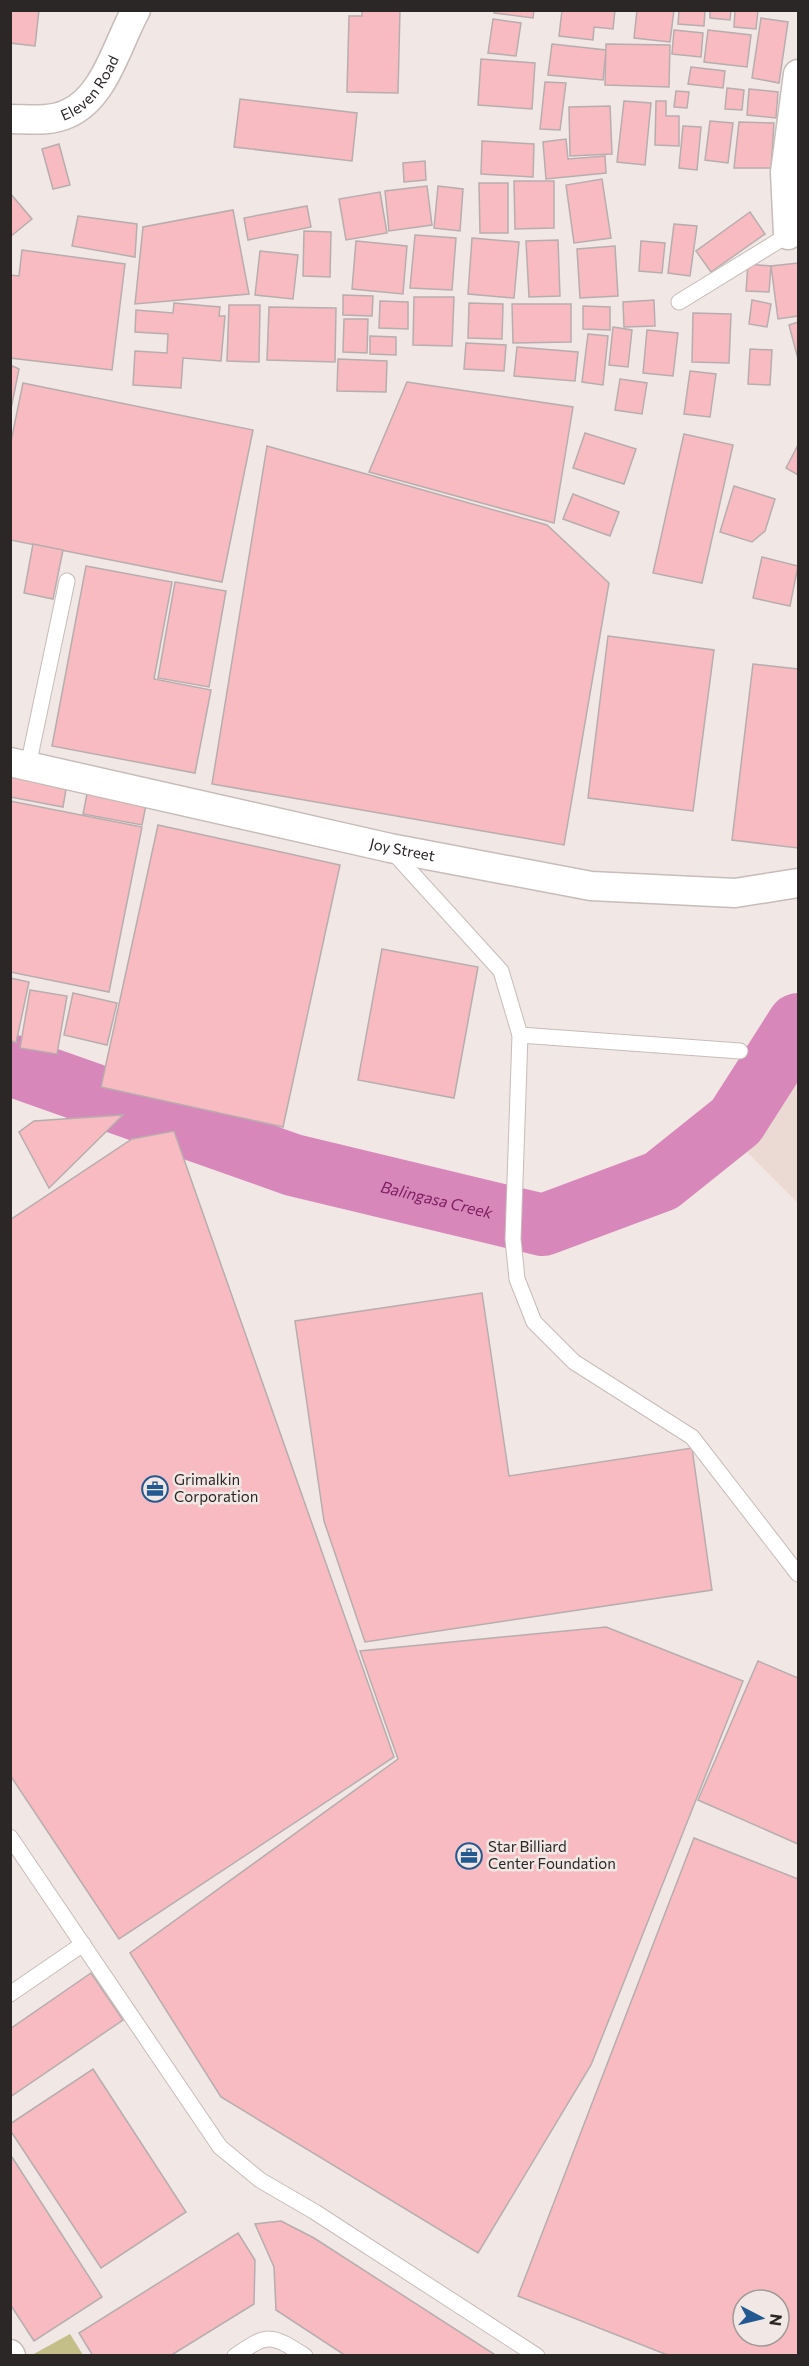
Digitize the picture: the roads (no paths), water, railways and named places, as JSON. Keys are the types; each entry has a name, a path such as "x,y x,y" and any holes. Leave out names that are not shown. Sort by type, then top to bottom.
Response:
{"street":[{"name":"Eleven Road","path":"10,119 41,119 66,115 87,101 101,81 136,10"},
{"path":"793,239 785,172 798,74"},
{"name":"Joy Street","path":"19,764 390,848 591,886 735,893 798,883"}],"lane":[{"path":"679,302 793,239"},
{"path":"19,764 67,581"},
{"path":"390,848 501,970 520,1035 513,1239 517,1279 534,1322 574,1362 692,1437 798,1574"},
{"path":"520,1035 740,1051"},
{"path":"10,1837 220,2147 260,2180 315,2212 537,2355"},
{"path":"10,1994 83,1944"},
{"path":"235,2355 258,2340 271,2338 305,2355"}],"waterway":[{"name":"Balingasa Creek","path":"10,1065 293,1165 543,1225 661,1181 736,1121 798,1024"}],"place":[{"name":"Grimalkin Corporation","path":"155,1489"},
{"name":"Star Billiard Center Foundation","path":"469,1856"}]}
